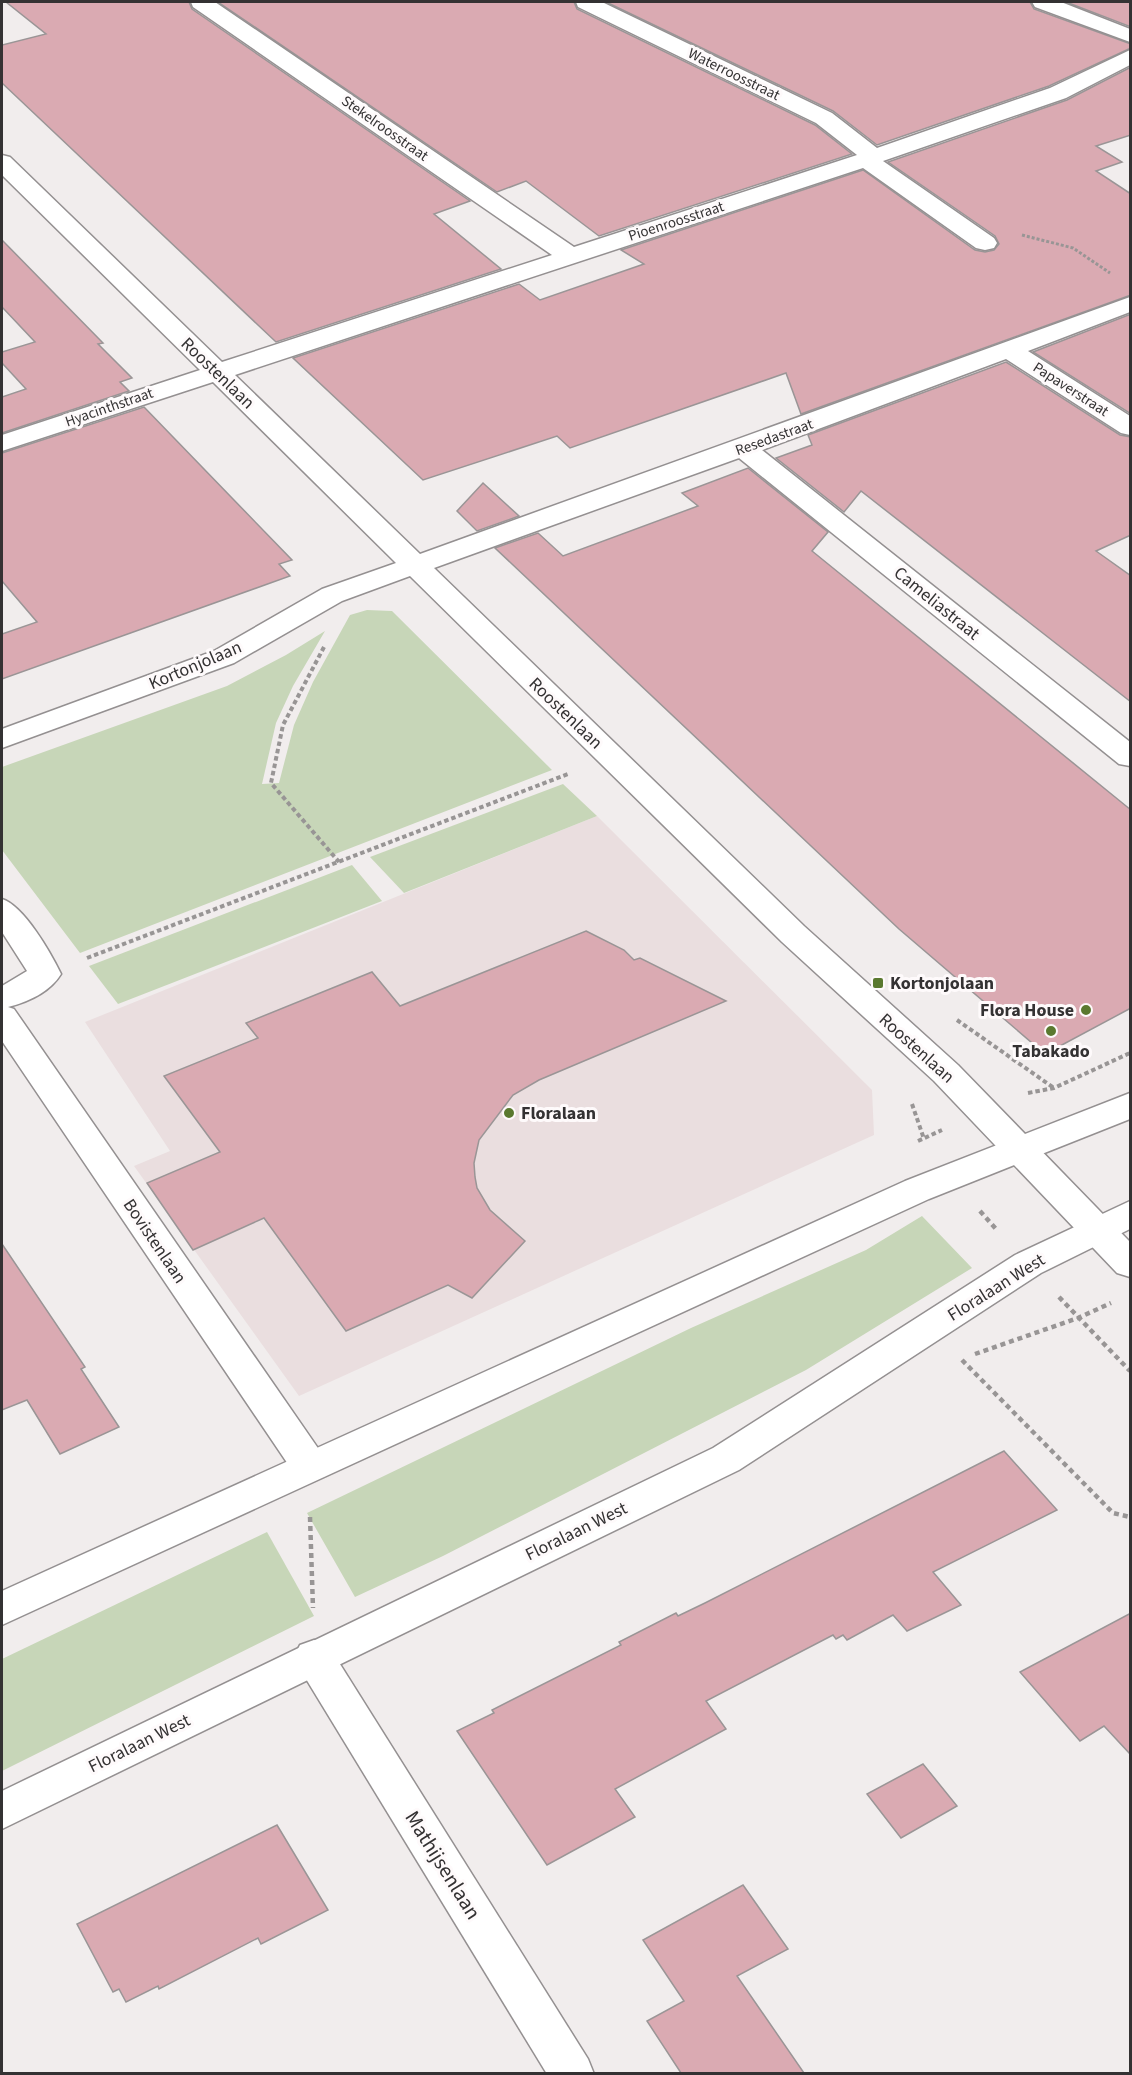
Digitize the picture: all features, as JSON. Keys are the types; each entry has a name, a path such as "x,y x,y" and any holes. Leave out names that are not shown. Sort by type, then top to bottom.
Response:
{"street":[{"name":"Stekelroosstraat","path":"201,2 569,255"},
{"name":"Waterroosstraat","path":"586,2 824,118 870,158 985,243"},
{"path":"1043,2 1131,36"},
{"name":"Pioenroosstraat","path":"216,371 870,158 1058,93 1131,57"},
{"name":"Roostenlaan","path":"2,162 801,941 946,1073 1017,1149 1131,1264"},
{"name":"Resedastraat","path":"416,566 1011,351 1131,304"},
{"name":"Papaverstraat","path":"1011,351 1131,427"},
{"name":"Hyacinthstraat","path":"2,443 216,371"},
{"name":"Cameliastraat","path":"743,448 1131,757"},
{"name":"Kortonjolaan","path":"2,739 224,657 332,595 416,566"},
{"path":"2,910 38,959 45,974 27,988 2,998"},
{"name":"Bovistenlaan","path":"2,1017 309,1465"},
{"path":"2,1609 309,1465 937,1181 1096,1121 1131,1105"},
{"name":"Floralaan West","path":"2,1810 726,1459 1028,1264 1131,1214"},
{"name":"Mathijsenlaan","path":"314,1657 572,2073"}],"path":[{"path":"985,243 1019,234 1073,248 1114,275"},
{"path":"332,595 336,626 302,684 284,725 271,783 339,862"},
{"path":"45,974 613,758"},
{"path":"1078,1318 1131,1371"},
{"path":"961,1359 1113,1513 1131,1517"},
{"path":"309,1465 314,1657"}],"shaded area":[{"name":"Floralaan","path":"597,816 872,1090 874,1135 299,1396 134,1166 170,1151 85,1022"}],"green space":[{"path":"367,610 392,611 552,770 80,953 2,850 2,767 227,686 286,655 325,631 293,686 276,723 262,784 279,783 294,725 313,682 350,615"},
{"path":"563,784 597,816 404,893 370,857"},
{"path":"352,865 382,901 118,1004 89,966"},
{"path":"922,1216 972,1268 806,1370 443,1556 355,1597 307,1513 691,1328 866,1250"},
{"path":"267,1532 314,1616 2,1771 2,1659"}],"building":[{"path":"6,2 189,2 192,9 470,201 434,214 501,269 276,342 2,83 2,45 46,34"},
{"path":"218,2 574,2 577,9 815,125 852,154 599,236 526,181 497,192"},
{"path":"606,2 1030,2 1034,9 1131,44 1131,48 1049,86 877,145 833,111"},
{"path":"1066,2 1131,2 1131,27"},
{"path":"1131,67 1131,135 1096,146 1122,162 1096,171 1131,194 1131,295 801,414 786,373 570,448 557,436 423,480 293,358 519,284 540,300 644,264 621,250 863,170 975,250 985,252 994,250 999,244 995,236 888,162 1067,100"},
{"path":"2,240 103,343 98,344 132,378 120,382 129,391 2,433 2,397 26,389 2,363 2,352 35,342 2,307"},
{"path":"1131,314 1131,414 1033,352"},
{"path":"1006,362 1120,435 1131,437 1131,535 1096,551 1131,576 1131,702 861,491 844,512 776,458 812,445 808,435"},
{"path":"144,407 292,560 279,564 290,576 2,679 2,634 37,622 2,581 2,453"},
{"path":"748,468 828,532 812,551 1131,810 1131,1008 1045,1054 899,929 495,548 538,533 563,556 698,506 682,493"},
{"path":"483,483 519,516 477,531 457,511"},
{"path":"586,931 624,950 634,960 640,958 726,1001 539,1080 513,1095 479,1140 474,1163 475,1177 477,1188 490,1210 525,1241 472,1298 448,1285 346,1331 264,1218 193,1250 147,1183 220,1152 164,1076 258,1038 246,1023 372,972 400,1006"},
{"path":"2,1244 85,1367 81,1369 119,1427 60,1454 27,1400 2,1410"},
{"path":"1004,1451 1057,1510 933,1572 961,1605 907,1631 893,1615 847,1640 843,1635 836,1639 833,1635 706,1701 726,1729 615,1789 635,1817 547,1865 457,1731 494,1713 492,1710 621,1645 619,1642 676,1613 678,1616 705,1603"},
{"path":"1131,1613 1131,1755 1104,1726 1080,1741 1020,1672"},
{"path":"923,1764 957,1806 901,1838 867,1794"},
{"path":"277,1825 328,1910 261,1944 258,1938 159,1989 158,1986 126,2002 119,1989 113,1992 77,1924"},
{"path":"743,1885 788,1949 737,1976 804,2073 681,2073 647,2021 684,2001 643,1940"}],"place":[{"name":"Kortonjolaan","path":"878,983"},
{"name":"Flora House","path":"1086,1010"},
{"name":"Tabakado","path":"1051,1031"},
{"name":"Floralaan","path":"509,1113"}]}
